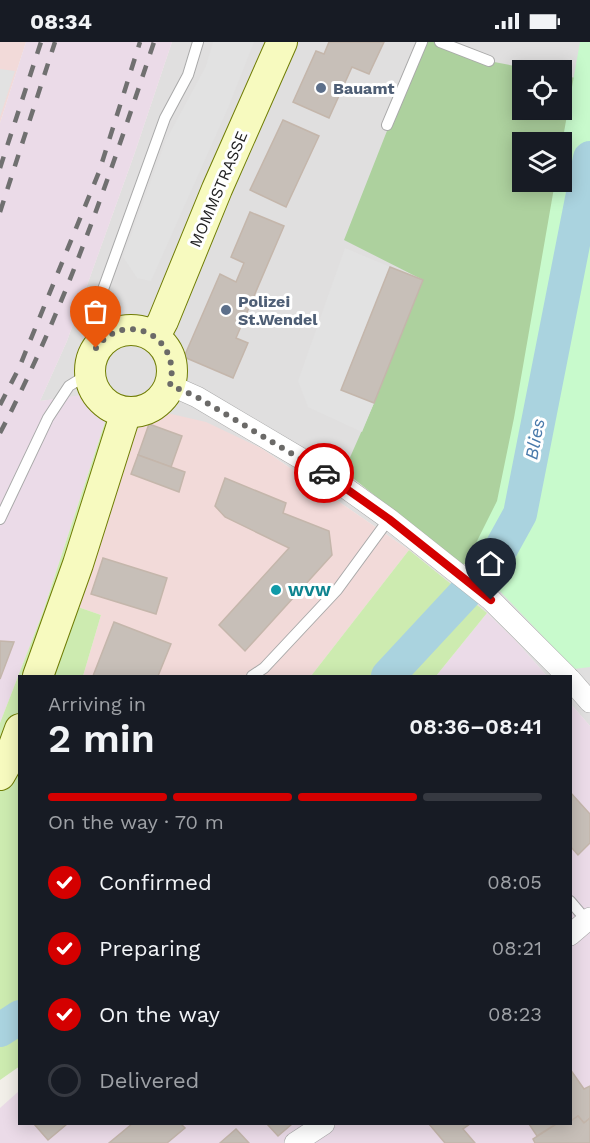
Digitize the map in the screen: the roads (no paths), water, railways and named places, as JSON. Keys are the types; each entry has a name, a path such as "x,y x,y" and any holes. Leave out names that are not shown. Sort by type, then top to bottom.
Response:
{"main road":[{"name":"MOMMSTRASSE","path":"155,336 282,42"},
{"path":"133,330 155,336 167,349 171,358 170,385 156,404 138,411 126,412 114,408 98,395 94,388 90,373 96,348 113,334 133,330"},
{"path":"38,675 78,564 126,412"},
{"path":"0,775 18,734"}],"street":[{"path":"170,385 197,397 322,471 389,519 491,600 566,675"},
{"path":"572,681 590,702"},
{"path":"572,933 588,919"},
{"path":"295,1143 322,1125"}],"lane":[{"path":"113,334 101,295 165,118 188,75 198,42"},
{"path":"387,125 422,42"},
{"path":"440,42 489,61"},
{"path":"0,519 48,418 69,386 90,373"},
{"path":"254,675 264,668 338,590 389,519"},
{"path":"572,903 588,919"}],"waterway":[{"name":"Blies","path":"389,675 493,563 520,514 590,158"},
{"name":"Blies","path":"0,1030 18,1018"}],"railway":[{"path":"0,168 41,42"},
{"path":"0,212 55,42"},
{"path":"0,405 19,368 99,172 140,42"},
{"path":"0,433 66,290 121,142 154,42"}],"place":[{"name":"Bauamt","path":"321,88"},
{"name":"Polizei St.Wendel","path":"226,310"},
{"name":"WVW","path":"276,590"}]}
